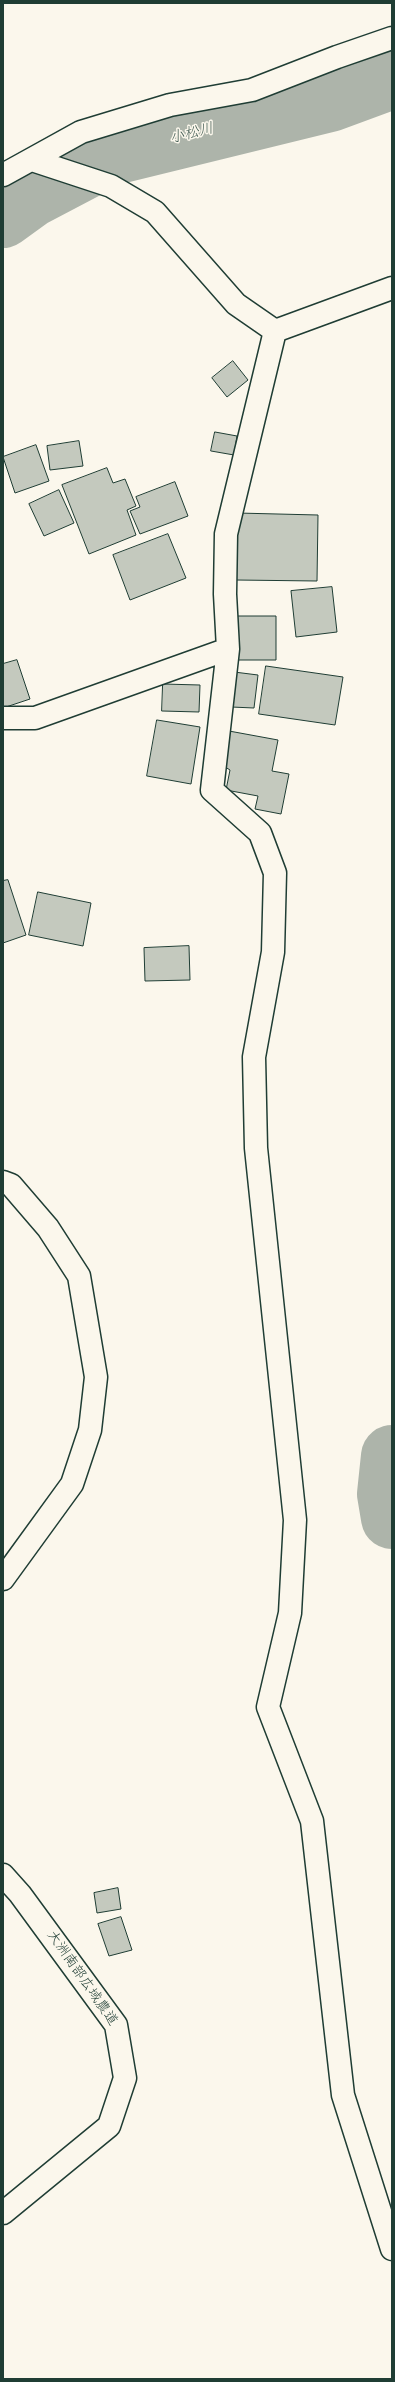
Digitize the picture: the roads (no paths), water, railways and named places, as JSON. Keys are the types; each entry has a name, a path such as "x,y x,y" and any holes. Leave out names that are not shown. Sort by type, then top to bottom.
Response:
{"street":[{"path":"3,175 81,132 170,105 252,90 337,56 392,38"},
{"path":"32,160 111,186 155,212 236,304 274,330"},
{"path":"274,330 392,288"},
{"path":"274,330 226,534 225,594 228,649 212,790 260,833 275,873 272,952 254,1057 256,1148 295,1520 290,1613 268,1707 312,1821 343,2095 392,2249"},
{"path":"3,718 35,718 228,649"},
{"path":"3,1182 10,1185 48,1228 79,1276 96,1377 90,1430 72,1484 3,1579"},
{"name":"大洲南部広域農道","path":"3,1875 20,1894 116,2025 125,2078 109,2126 3,2213"}],"waterway":[{"name":"小松川","path":"3,217 32,196 110,155 330,101 392,78"},
{"path":"392,1456 388,1494 392,1518"}]}
